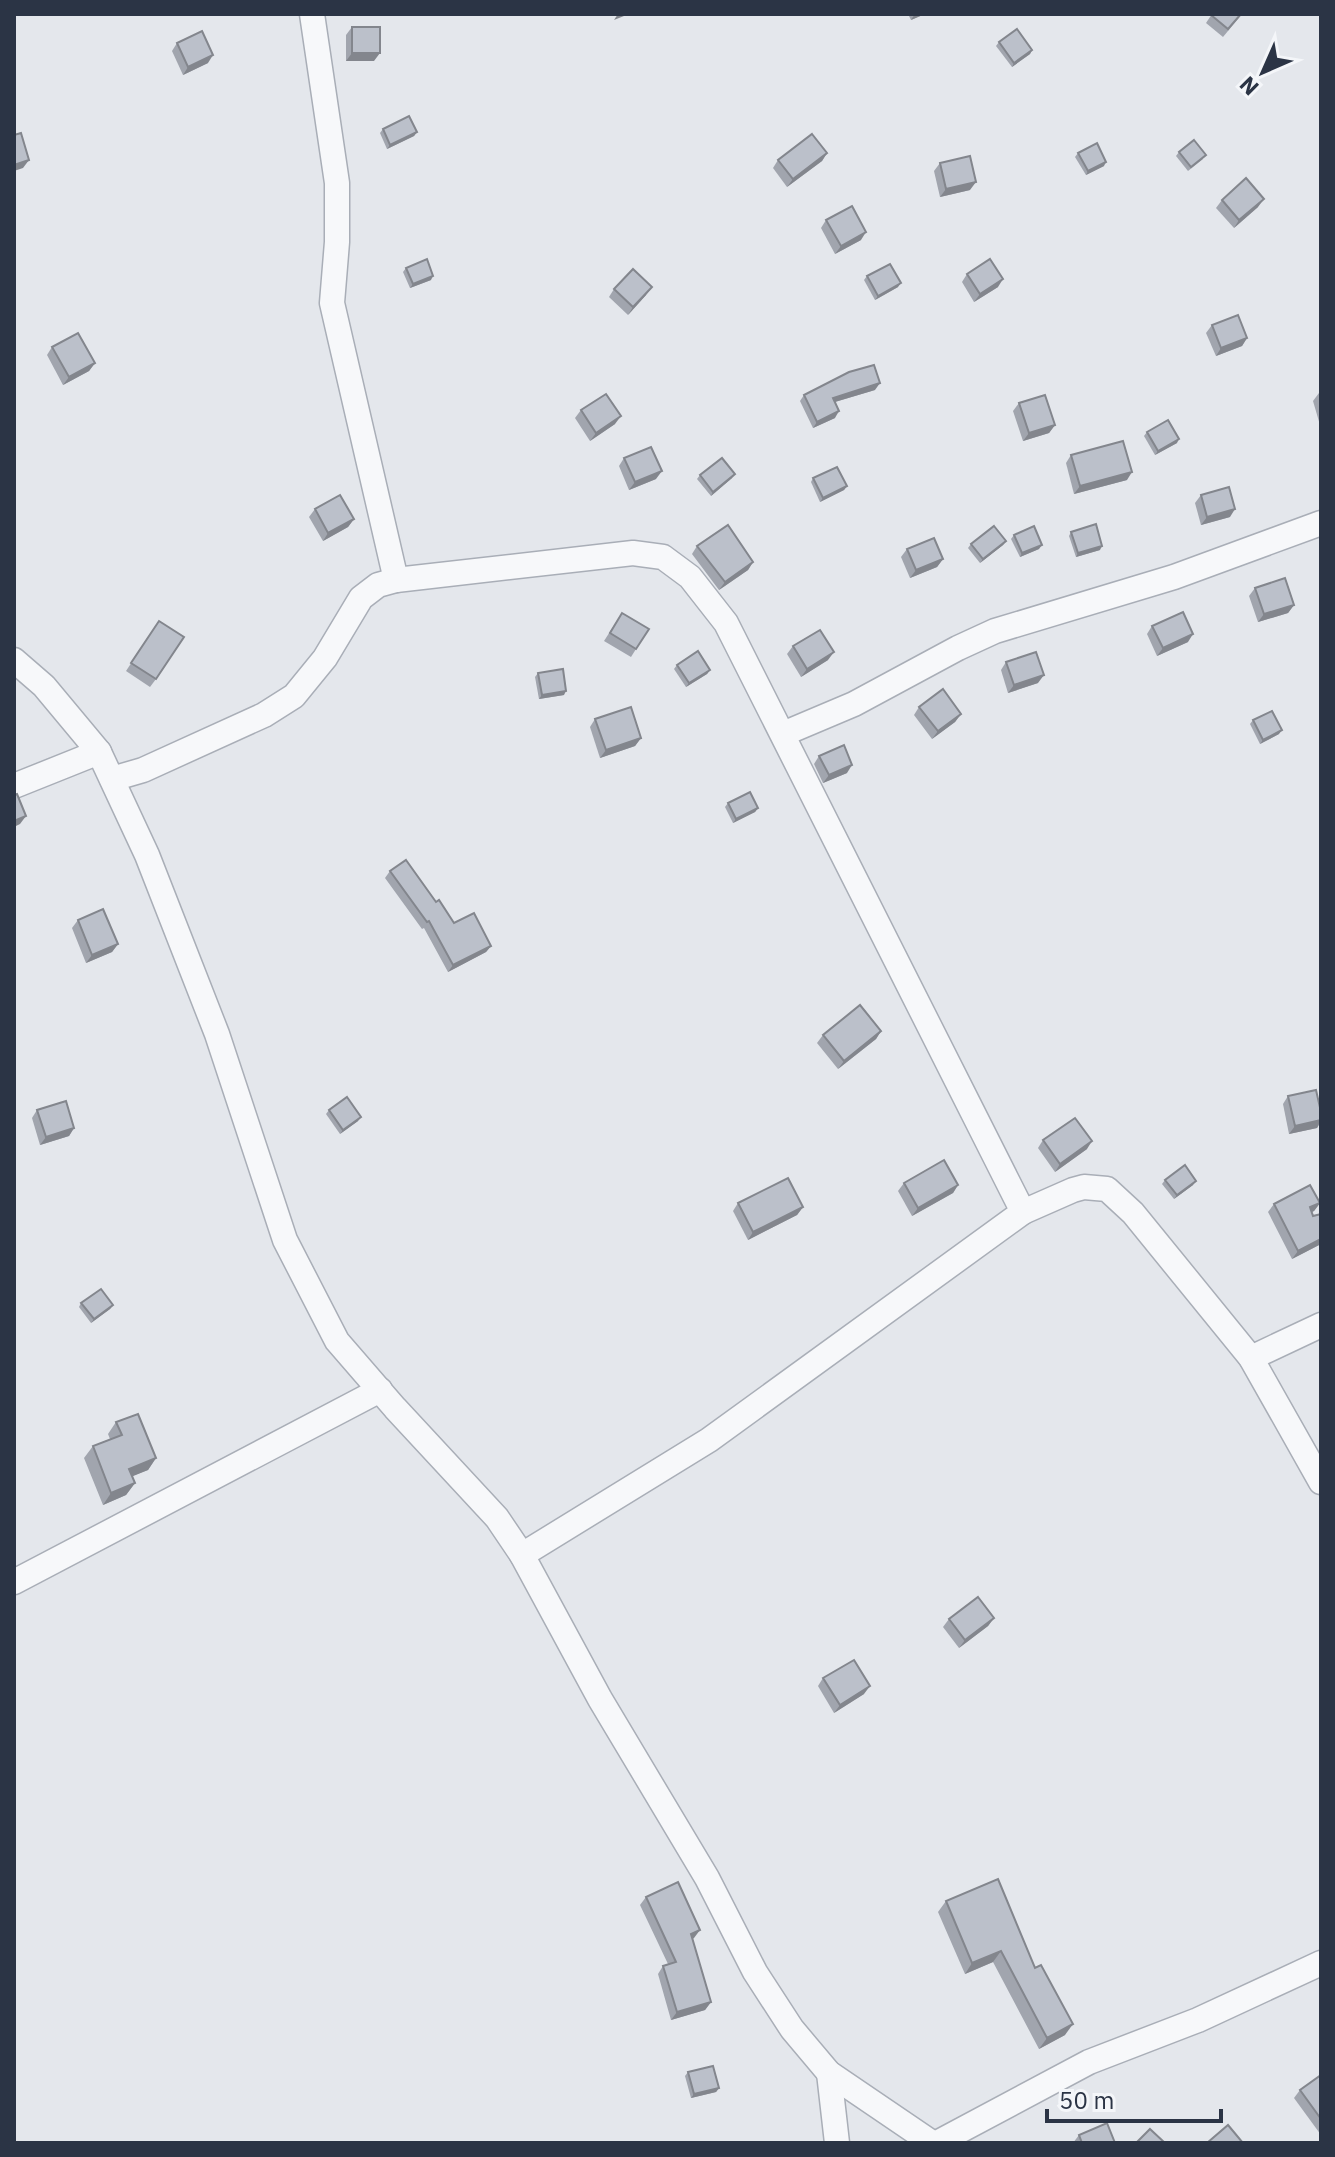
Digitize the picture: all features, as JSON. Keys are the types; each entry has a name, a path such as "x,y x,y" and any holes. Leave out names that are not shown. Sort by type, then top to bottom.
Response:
{"street":[{"path":"312,14 337,183 337,242 332,303 396,580"},
{"path":"783,734 854,704 995,631 1174,577 1321,523"},
{"path":"112,779 143,770 264,715 294,696 325,658 361,598 378,585 396,580 633,553 663,557 690,577 726,623 1023,1212"},
{"path":"14,660 44,686 99,752 112,779 147,855 217,1034 285,1240 337,1341 497,1518 522,1555 600,1699 707,1878 755,1972 792,2029 829,2073 934,2143 1089,2062 1198,2020 1321,1963"},
{"path":"14,786 99,752"},
{"path":"522,1555 709,1440 1023,1212 1084,1187 1107,1189 1133,1213 1251,1358 1321,1482"},
{"path":"1251,1358 1321,1325"},
{"path":"14,1582 380,1390"},
{"path":"829,2073 837,2143"}],"building":[{"path":"1212,14 1241,14 1228,29"},
{"path":"352,27 380,27 380,53 352,53"},
{"path":"1017,29 1032,50 1014,63 999,42"},
{"path":"202,31 213,55 188,67 177,43"},
{"path":"409,116 417,132 390,145 383,129"},
{"path":"21,133 29,160 14,165 14,135"},
{"path":"812,134 827,153 793,179 778,160"},
{"path":"1194,140 1206,155 1191,167 1179,152"},
{"path":"1097,143 1106,162 1088,171 1078,153"},
{"path":"970,156 976,182 946,189 940,163"},
{"path":"1246,178 1264,199 1239,220 1222,200"},
{"path":"852,206 866,232 841,246 826,220"},
{"path":"427,259 433,276 413,284 406,268"},
{"path":"990,259 1003,279 980,294 967,274"},
{"path":"890,264 901,283 878,296 867,276"},
{"path":"633,269 652,287 633,307 614,289"},
{"path":"1238,315 1247,338 1221,348 1212,325"},
{"path":"78,333 95,363 69,377 52,347"},
{"path":"874,365 880,383 833,398 839,411 817,422 804,395 849,372"},
{"path":"606,394 621,416 596,433 581,410"},
{"path":"1045,395 1055,425 1029,433 1019,403"},
{"path":"1168,420 1179,439 1158,451 1147,432"},
{"path":"1123,441 1132,472 1080,486 1071,455"},
{"path":"651,447 662,471 635,482 624,458"},
{"path":"722,458 735,474 713,492 700,475"},
{"path":"837,467 847,486 823,498 813,478"},
{"path":"1229,487 1235,509 1207,517 1201,495"},
{"path":"340,495 354,519 328,533 315,509"},
{"path":"1096,524 1102,546 1078,553 1071,532"},
{"path":"728,525 753,562 725,582 697,546"},
{"path":"994,526 1006,541 983,559 971,544"},
{"path":"1034,526 1042,545 1022,553 1014,535"},
{"path":"934,538 943,559 916,570 907,549"},
{"path":"1285,578 1294,605 1264,614 1255,588"},
{"path":"1183,612 1193,634 1163,648 1152,626"},
{"path":"622,613 649,629 636,649 610,633"},
{"path":"159,621 184,637 156,679 131,663"},
{"path":"820,630 834,652 807,669 793,646"},
{"path":"698,651 710,670 689,683 677,665"},
{"path":"1036,652 1044,675 1014,685 1006,662"},
{"path":"563,669 566,691 542,695 538,673"},
{"path":"943,689 961,714 938,731 919,707"},
{"path":"631,707 641,738 606,750 595,719"},
{"path":"1272,711 1282,730 1263,740 1253,720"},
{"path":"844,745 852,765 829,775 819,756"},
{"path":"750,792 758,808 736,819 728,803"},
{"path":"17,794 26,816 14,821 14,795"},
{"path":"406,860 454,923 474,913 491,946 453,965 429,921 390,871"},
{"path":"103,909 118,944 92,955 78,920"},
{"path":"860,1005 881,1031 844,1061 823,1035"},
{"path":"1316,1090 1321,1120 1295,1126 1288,1096"},
{"path":"347,1097 361,1117 343,1130 329,1110"},
{"path":"66,1101 74,1128 46,1137 37,1110"},
{"path":"1075,1118 1092,1141 1060,1164 1043,1140"},
{"path":"944,1160 958,1185 918,1208 904,1183"},
{"path":"1185,1165 1196,1181 1177,1195 1165,1180"},
{"path":"788,1178 803,1207 753,1232 738,1203"},
{"path":"1310,1185 1320,1203 1310,1207 1313,1216 1321,1214 1321,1239 1298,1251 1274,1204"},
{"path":"101,1289 113,1305 94,1319 81,1303"},
{"path":"138,1414 156,1458 129,1469 135,1483 111,1493 93,1446 122,1435 116,1422"},
{"path":"978,1597 994,1618 965,1640 949,1619"},
{"path":"854,1660 870,1686 840,1705 823,1678"},
{"path":"998,1879 1035,1968 1041,1965 1073,2024 1047,2038 1001,1951 972,1963 946,1901"},
{"path":"678,1882 700,1930 691,1934 711,2002 677,2012 663,1966 676,1962 646,1897"},
{"path":"713,2066 719,2088 694,2094 688,2072"},
{"path":"1321,2075 1321,2119 1300,2090"},
{"path":"1107,2123 1115,2143 1082,2143 1079,2135"},
{"path":"1228,2125 1243,2143 1207,2143"},
{"path":"1150,2129 1165,2143 1136,2143"}]}
